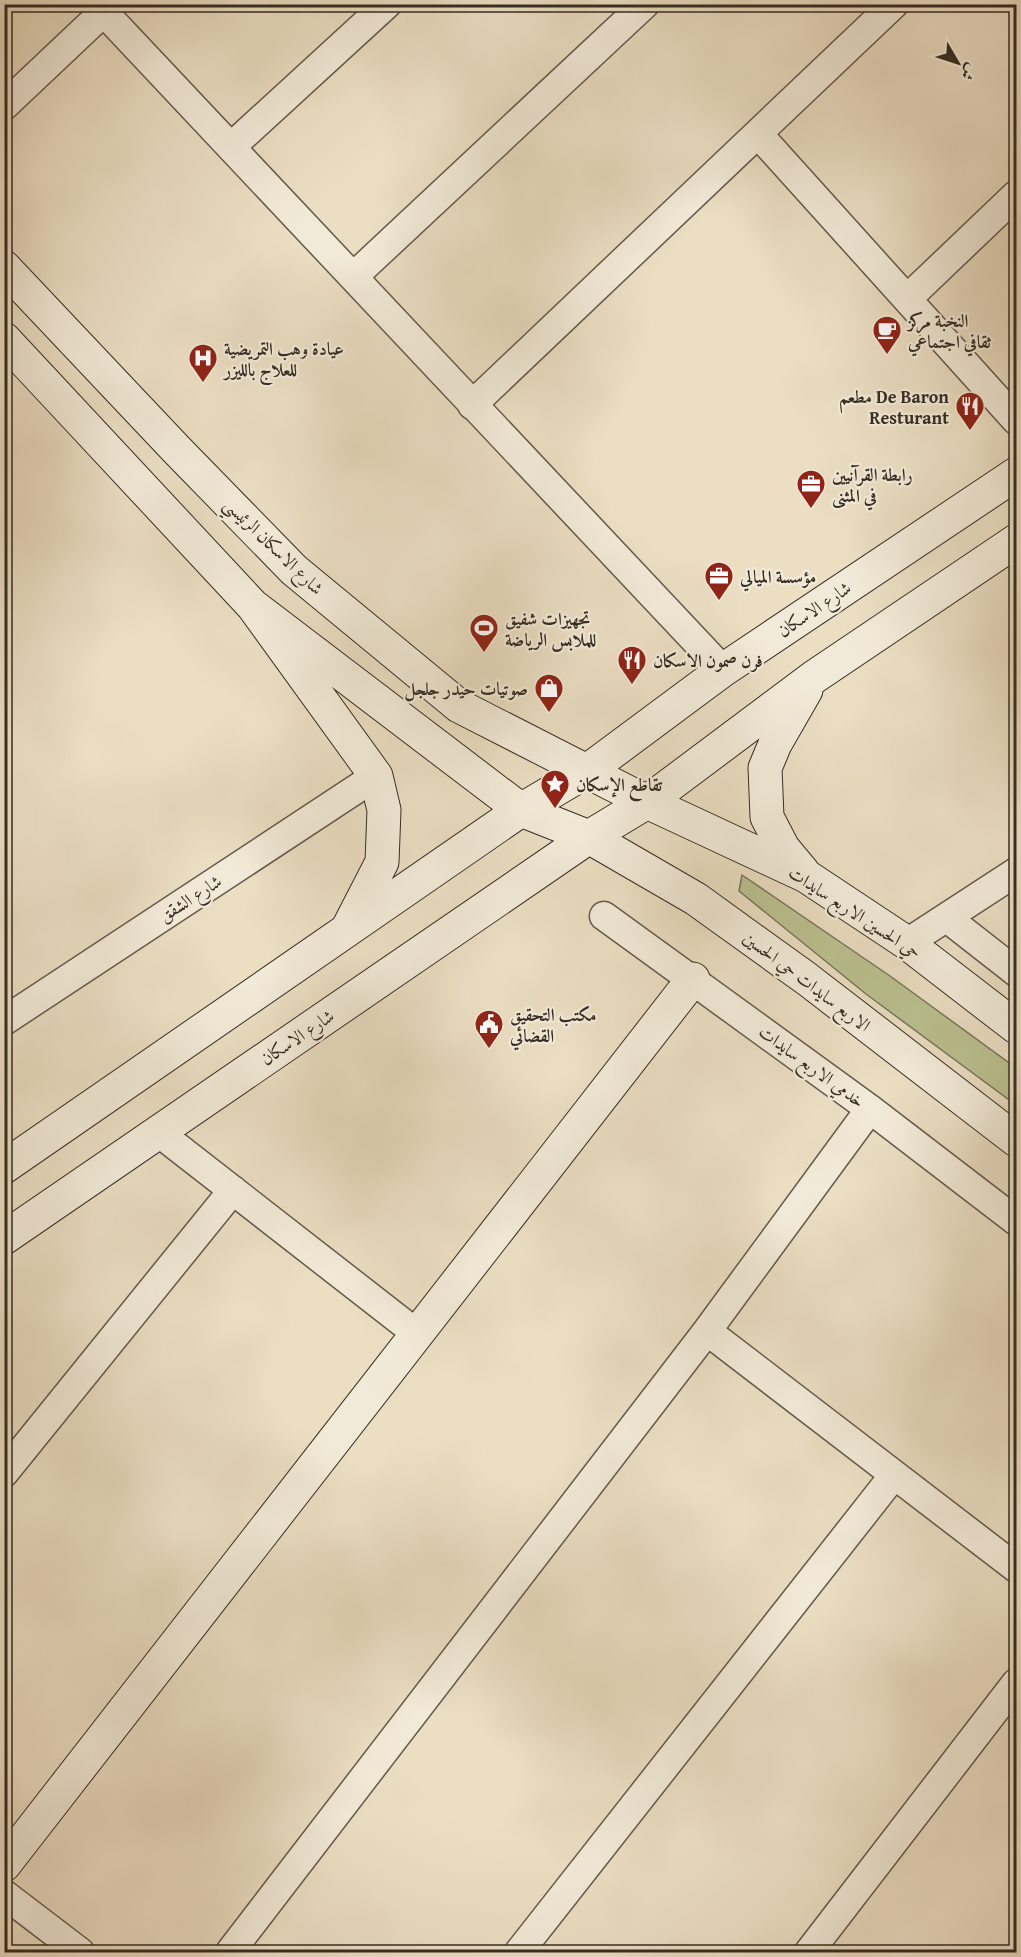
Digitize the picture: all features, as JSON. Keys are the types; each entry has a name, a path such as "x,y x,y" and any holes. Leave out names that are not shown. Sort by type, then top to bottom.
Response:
{"street":[{"path":"231,147 387,4"},
{"path":"354,277 645,4"},
{"path":"472,405 759,135 894,4"},
{"path":"4,106 104,7 231,147 723,670"},
{"path":"759,135 1017,420"},
{"path":"907,299 1017,195"},
{"name":"شارع الاسكان الرئيسي","path":"4,267 294,570 459,706 647,802"},
{"path":"4,339 253,606 375,776 384,810 382,862 346,932"},
{"name":"شارع الاسكان","path":"522,810 587,771 723,670 1017,474"},
{"path":"647,802 814,677 1017,541"},
{"name":"الاربع سايدات حي الحسين","path":"253,606 522,810 589,837 696,899 807,979 1017,1140"},
{"path":"806,876 783,848 767,817 765,768 775,744 814,677"},
{"name":"شارع الشقق","path":"4,1021 375,776"},
{"name":"شارع الاسكان","path":"4,1238 589,837 647,802"},
{"name":"حي الحسين الاربع سايدات","path":"647,802 806,876 907,943 1017,1027"},
{"path":"4,1167 522,810"},
{"path":"907,943 1017,872"},
{"name":"خدمي الاربع سايدات","path":"604,916 870,1109 1017,1221"},
{"path":"947,918 1017,972"},
{"path":"4,1865 693,979"},
{"path":"230,1953 707,1331 870,1109"},
{"path":"158,1132 416,1333"},
{"path":"4,1473 233,1190"},
{"path":"707,1331 1017,1568"},
{"path":"519,1953 894,1474"},
{"path":"809,1953 1017,1683"},
{"path":"4,1894 80,1953"}],"green space":[{"path":"742,875 890,976 1016,1068 1016,1105 866,994 739,891"}],"place":[{"name":"النخبة مركز ثقافي اجتماعي","path":"887,356"},
{"name":"عيادة وهب التمريضية للعلاج بالليزر","path":"203,384"},
{"name":"مطعم De Baron Resturant","path":"970,432"},
{"name":"رابطة القرآنيين في المثنى","path":"811,510"},
{"name":"مؤسسة الميالي","path":"719,602"},
{"name":"تجهيزات شفيق للملابس الرياضة","path":"484,654"},
{"name":"فرن صمون الاسكان","path":"632,686"},
{"name":"صوتيات حيدر جلجل","path":"549,714"},
{"name":"تقاطع الإسكان","path":"555,810"},
{"name":"مكتب التحقيق القضائي","path":"489,1050"}]}
